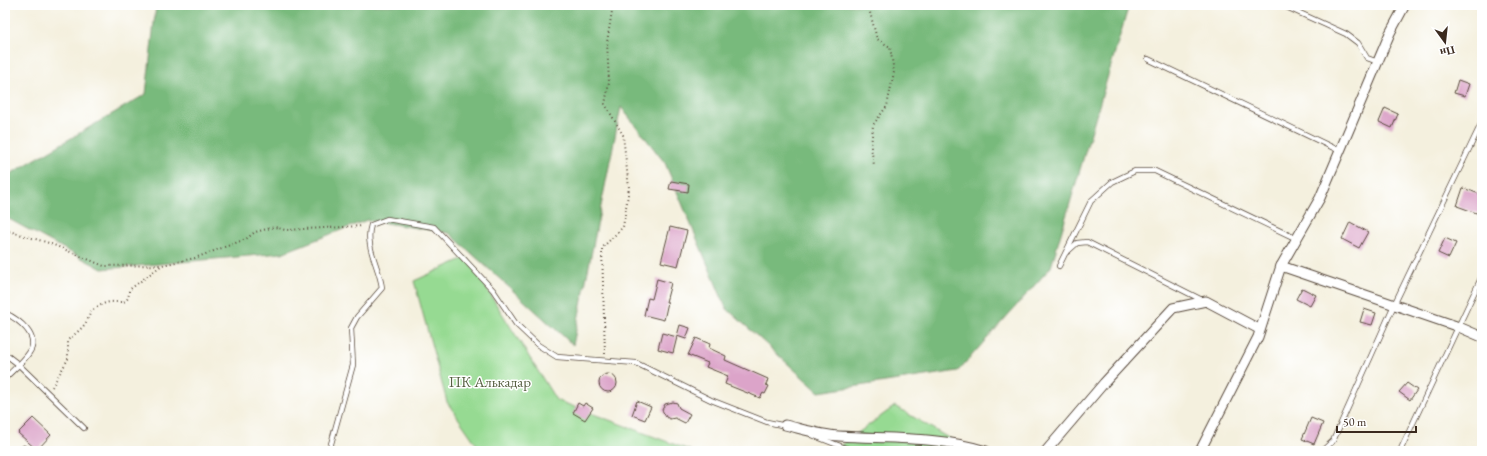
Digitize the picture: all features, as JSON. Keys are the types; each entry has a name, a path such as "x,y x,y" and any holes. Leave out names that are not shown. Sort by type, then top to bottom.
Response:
{"street":[{"path":"1200,451 1258,337 1281,266 1320,198 1378,62 1405,5"},
{"path":"1281,266 1459,327 1482,338"},
{"path":"1046,451 1104,383 1173,308 1206,301 1257,328"},
{"path":"785,425 838,436 893,437 971,446 986,451"}],"lane":[{"path":"1282,5 1346,34 1358,43 1367,58 1378,62"},
{"path":"1148,59 1340,151"},
{"path":"1322,451 1333,441 1394,305 1482,122"},
{"path":"1059,266 1091,201 1112,182 1135,171 1155,171 1296,239"},
{"path":"329,451 354,365 352,328 357,317 382,288 381,279 374,262 368,232 371,225 387,219 434,227 493,290 516,324 538,345 557,357 636,363 711,400 767,422 785,425 847,450 859,451"},
{"path":"1066,253 1077,243 1087,242 1206,301"},
{"path":"1400,451 1482,276"},
{"path":"5,313 17,319 24,326 32,344 30,353 5,378"},
{"path":"5,354 18,364 84,428"}],"path":[{"path":"605,360 602,248 623,227 629,188 623,135 605,104 609,83 607,42 613,5"},
{"path":"868,5 877,39 890,47 894,72 887,106 874,125 871,147 874,165"},
{"path":"5,230 49,243 104,266 162,265 195,258 246,239 255,232 275,227 285,230 371,225"},
{"path":"49,392 68,359 68,340 85,325 89,319 90,312 104,304 121,303 127,300 129,290 162,265"}],"green space":[{"path":"156,5 1129,5 1051,267 958,371 819,392 726,308 665,163 621,107 573,345 449,233 367,220 282,253 102,269 5,217 5,177 146,94"},
{"name":"ПК Алькадар","path":"467,257 556,400 692,451 481,451 447,402 414,281"},
{"path":"895,406 970,451 833,451"}],"building":[{"path":"1458,80 1469,84 1465,96 1454,93"},
{"path":"1385,108 1398,114 1392,128 1379,122"},
{"path":"671,181 689,184 688,192 669,189"},
{"path":"1463,188 1482,195 1482,215 1457,206"},
{"path":"1350,222 1368,232 1359,248 1342,239"},
{"path":"670,227 687,231 678,266 661,262"},
{"path":"1445,238 1456,243 1449,258 1438,253"},
{"path":"657,279 671,283 666,302 668,302 664,320 644,315 648,298 652,299"},
{"path":"1302,288 1316,295 1310,306 1296,299"},
{"path":"1364,309 1376,313 1372,325 1360,322"},
{"path":"680,325 690,328 686,339 677,336"},
{"path":"662,333 677,337 673,353 658,349"},
{"path":"696,338 710,344 709,348 726,356 725,360 768,379 766,385 769,386 765,394 763,393 760,398 725,384 728,376 706,367 708,363 688,355"},
{"path":"604,374 612,374 617,379 615,390 612,392 604,392 599,387 599,379"},
{"path":"1407,383 1417,390 1410,400 1399,392"},
{"path":"637,401 651,407 645,420 632,415"},
{"path":"673,402 677,403 679,408 690,414 685,423 675,418 670,419 666,417 662,410 665,404"},
{"path":"578,403 583,406 585,403 593,408 585,420 573,413"},
{"path":"33,418 51,435 37,450 18,433"},
{"path":"1311,418 1323,423 1314,444 1302,439"}]}
